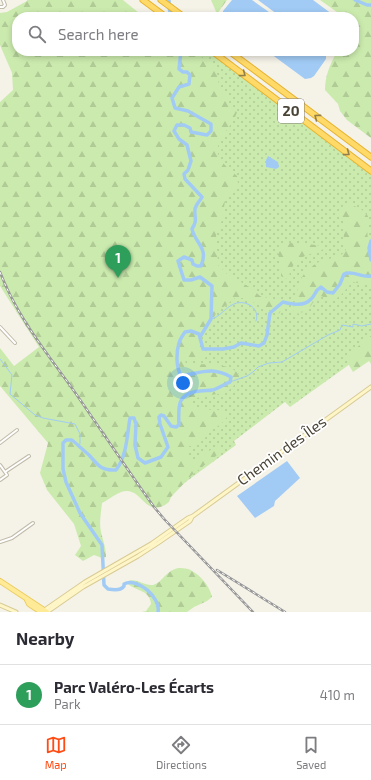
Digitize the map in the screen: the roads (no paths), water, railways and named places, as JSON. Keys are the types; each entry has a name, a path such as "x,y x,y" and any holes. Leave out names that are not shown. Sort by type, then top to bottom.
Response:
{"highway":[{"path":"143,0 159,12"},
{"path":"161,0 177,12"},
{"name":"20","path":"219,56 371,171"},
{"name":"20","path":"236,56 371,157"}],"main road":[{"name":"Chemin des Îles","path":"44,612 69,592 108,571 193,516 371,387"},
{"path":"0,581 27,600 31,601 44,612"},
{"path":"0,605 16,612"},
{"path":"7,608 11,612"}],"street":[{"path":"0,7 5,5 3,0"},
{"path":"0,327 15,342"},
{"path":"0,443 17,430"},
{"path":"5,472 29,456"},
{"path":"0,465 7,475 0,480"},
{"path":"0,542 12,538 33,523"}],"water":[{"path":"232,0 252,0 269,12 223,12"},
{"path":"258,0 313,0 329,12 274,12"},
{"path":"274,56 326,56 326,59 314,76 305,79"},
{"path":"268,156 278,162 279,167 276,169 266,167 266,160"},
{"path":"287,461 300,478 275,501 274,506 255,518 237,496"}],"waterway":[{"path":"169,0 170,12"},
{"path":"355,0 371,5"},
{"path":"180,56 179,69 190,75 189,84 179,87 172,98 175,108 188,111 211,124 211,131 207,135 191,132 190,128 184,125 177,125 174,131 179,139 187,145 191,161 188,170 184,174 185,179 202,197 196,207 195,221 192,229 202,250 203,260 201,266 193,264 192,260 184,257 178,261 184,280 191,280 200,277 212,286 211,319 200,337"},
{"path":"371,241 369,248 371,260"},
{"path":"158,612 156,601 142,586 136,583 130,583 124,584 123,588 121,589 114,590 108,589 104,585 102,545 80,513 66,482 63,469 63,443 66,440 72,440 100,467 116,470 120,464 124,452 130,418 134,418 136,424 135,445 138,458 145,463 161,457 168,447 159,417 161,415 164,416 171,426 176,427 179,425 180,402 187,394 216,389 230,382 231,377 212,371 181,376 177,364 177,351 179,342 185,332 191,331 199,334 203,349 223,349 234,347 241,343 259,346 264,343 267,335 270,313 283,302 290,304 301,304 308,302 321,287 327,292 333,293 340,284 344,274 351,273 371,276"},
{"path":"211,319 217,317 236,303 246,303 254,308 257,316 256,321"},
{"path":"230,382 247,376 258,367 269,363 282,362 328,335 340,330 342,325 353,327 353,324 362,326 371,324"},
{"path":"0,359 12,375 10,394 35,415 75,424 80,434 80,444 78,445"}],"railway":[{"path":"0,272 15,304 33,334 154,507 253,612"},
{"path":"217,570 285,612"}],"place":[{"name":"Parc Valéro-Les Écarts","path":"118,278"}]}
